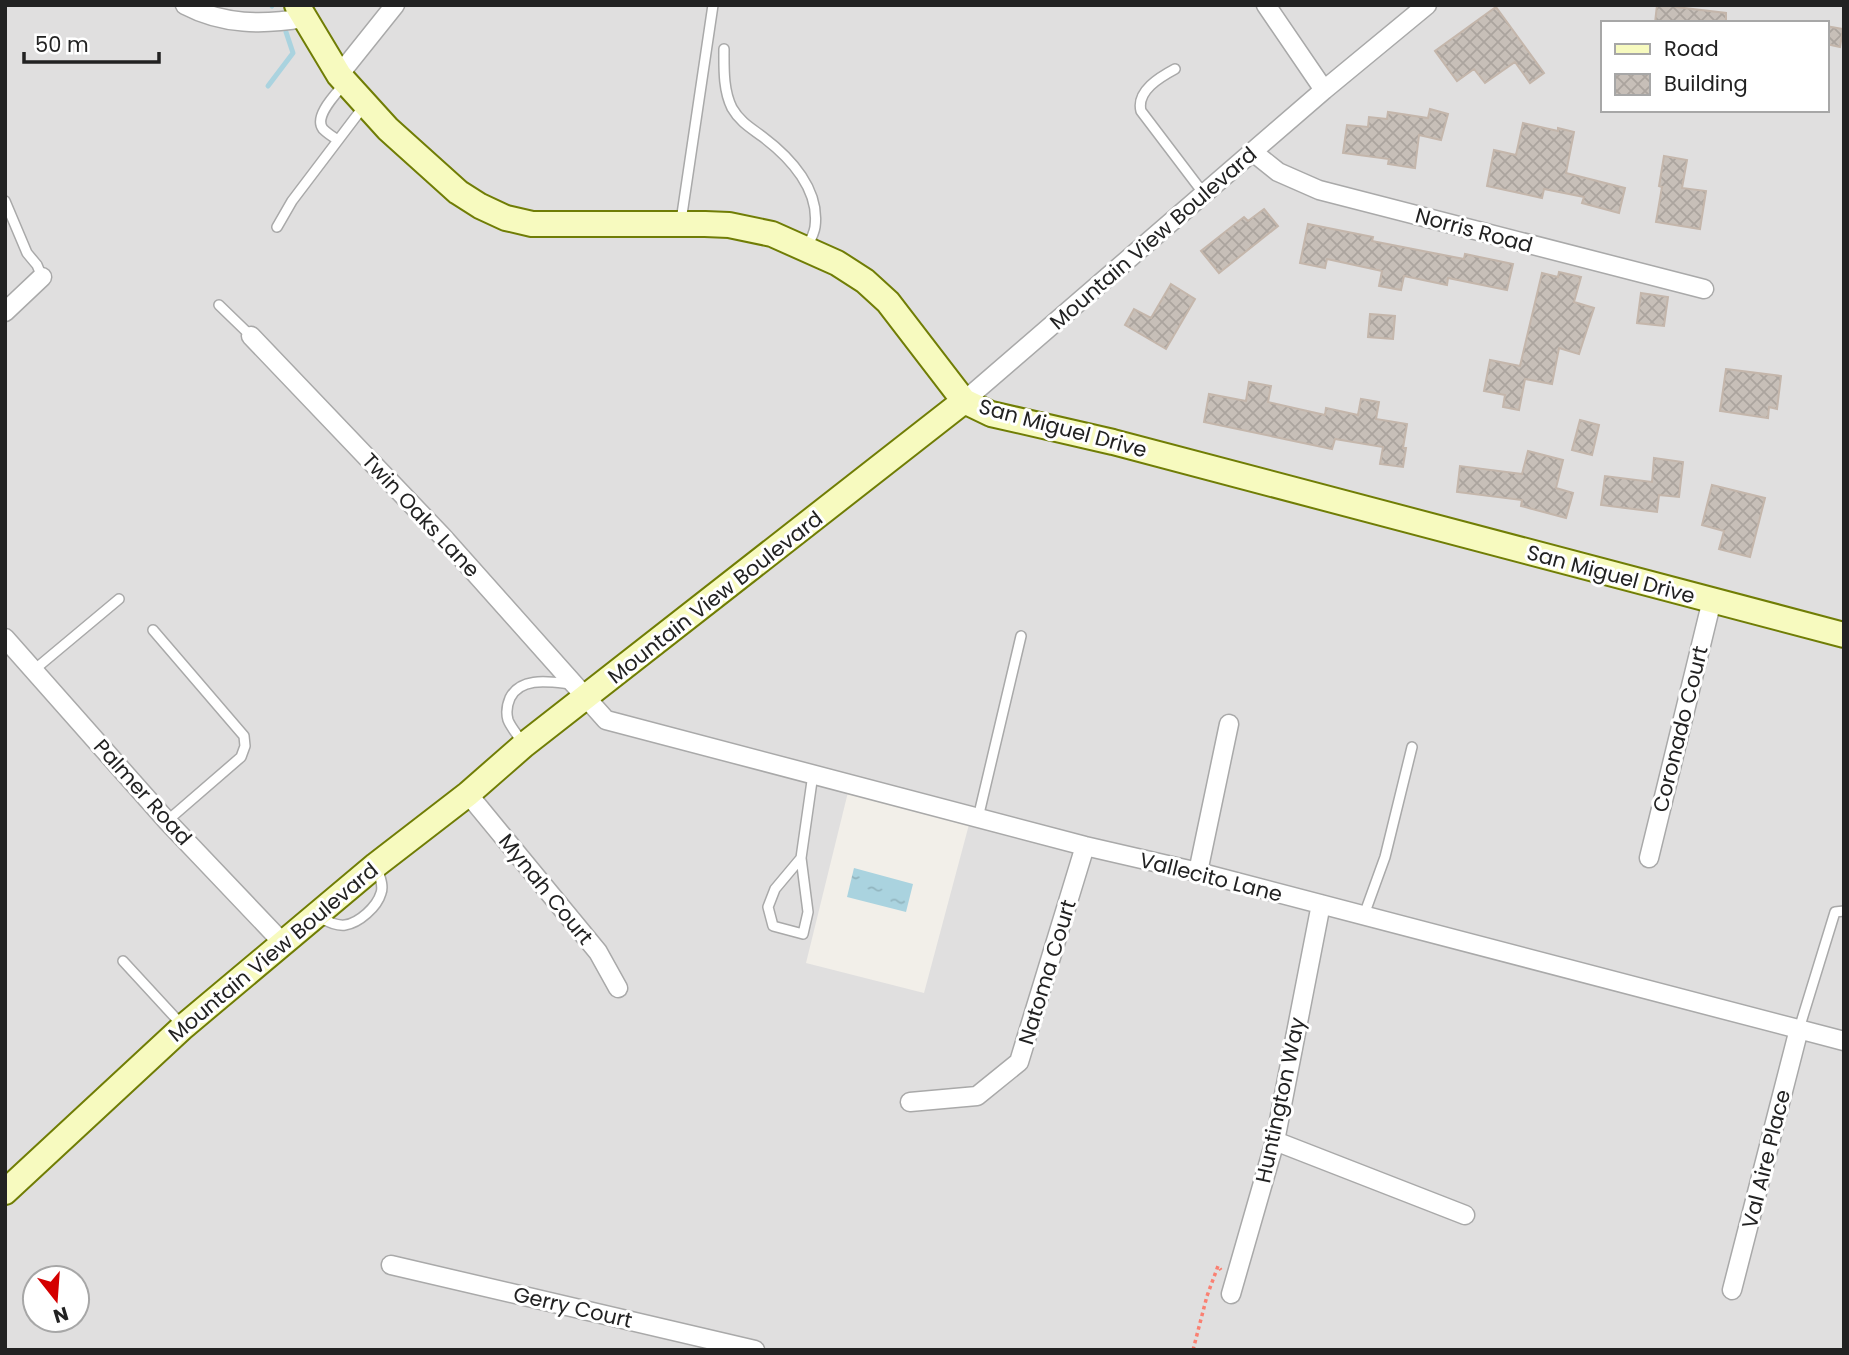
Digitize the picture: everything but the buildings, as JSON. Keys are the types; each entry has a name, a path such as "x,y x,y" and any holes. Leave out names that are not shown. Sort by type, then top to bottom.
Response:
{"street":[{"path":"185,5 216,18 247,23 273,23 300,12"},
{"path":"342,78 395,5"},
{"path":"1266,5 1324,90"},
{"name":"Mountain View Boulevard","path":"5,1192 183,1027 376,865 468,794 524,746 581,691 964,401 1324,90 1427,5"},
{"name":"San Miguel Drive","path":"300,12 342,78 388,129 458,192 506,218 544,224 681,222 729,225 772,234 837,263 865,281 888,302 964,401 991,414 1113,442 1844,635"},
{"name":"Norris Road","path":"1253,152 1278,172 1319,190 1704,289"},
{"path":"5,312 42,277"},
{"name":"Twin Oaks Lane","path":"251,336 442,536 581,691"},
{"name":"Coronado Court","path":"1649,858 1712,600"},
{"name":"Palmer Road","path":"5,638 167,821 283,943"},
{"name":"Vallecito Lane","path":"581,691 607,720 1844,1041"},
{"path":"1198,872 1229,724"},
{"name":"Mynah Court","path":"468,794 598,952 618,988"},
{"name":"Natoma Court","path":"910,1102 977,1096 1019,1062 1085,846"},
{"name":"Huntington Way","path":"1231,1294 1275,1141 1321,904"},
{"name":"Val Aire Place","path":"1732,1290 1799,1029"},
{"path":"1275,1141 1465,1214"},
{"name":"Gerry Court","path":"391,1265 755,1350"}],"lane":[{"path":"681,222 713,5"},
{"path":"724,49 724,72 731,106 742,122 792,163 807,184 813,200 815,228 806,249"},
{"path":"1175,69 1156,79 1140,105 1141,111 1204,194"},
{"path":"338,140 324,130 320,123 323,112 342,78"},
{"path":"276,227 292,201 365,104"},
{"path":"5,201 27,253 37,265 42,277"},
{"path":"219,305 251,336"},
{"path":"34,670 119,599"},
{"path":"153,630 244,736 246,742 241,757 167,821"},
{"path":"978,818 1021,636"},
{"path":"524,746 507,718 508,705 514,691 524,684 541,682 581,691"},
{"path":"1364,915 1385,856 1412,747"},
{"path":"801,858 775,889 768,907 773,926 803,934 808,912 801,858 813,775"},
{"path":"1799,1029 1835,912 1844,911"},
{"path":"123,961 183,1027"}],"path":[{"path":"1193,1350 1219,1266 1222,1272"}],"shaded area":[{"path":"5,5 1844,5 1844,1350 5,1350","holes":["850,784 971,817 924,993 806,963"]}],"water":[{"path":"854,868 913,884 906,912 847,897"}],"waterway":[{"path":"268,86 293,53 286,32"}]}
